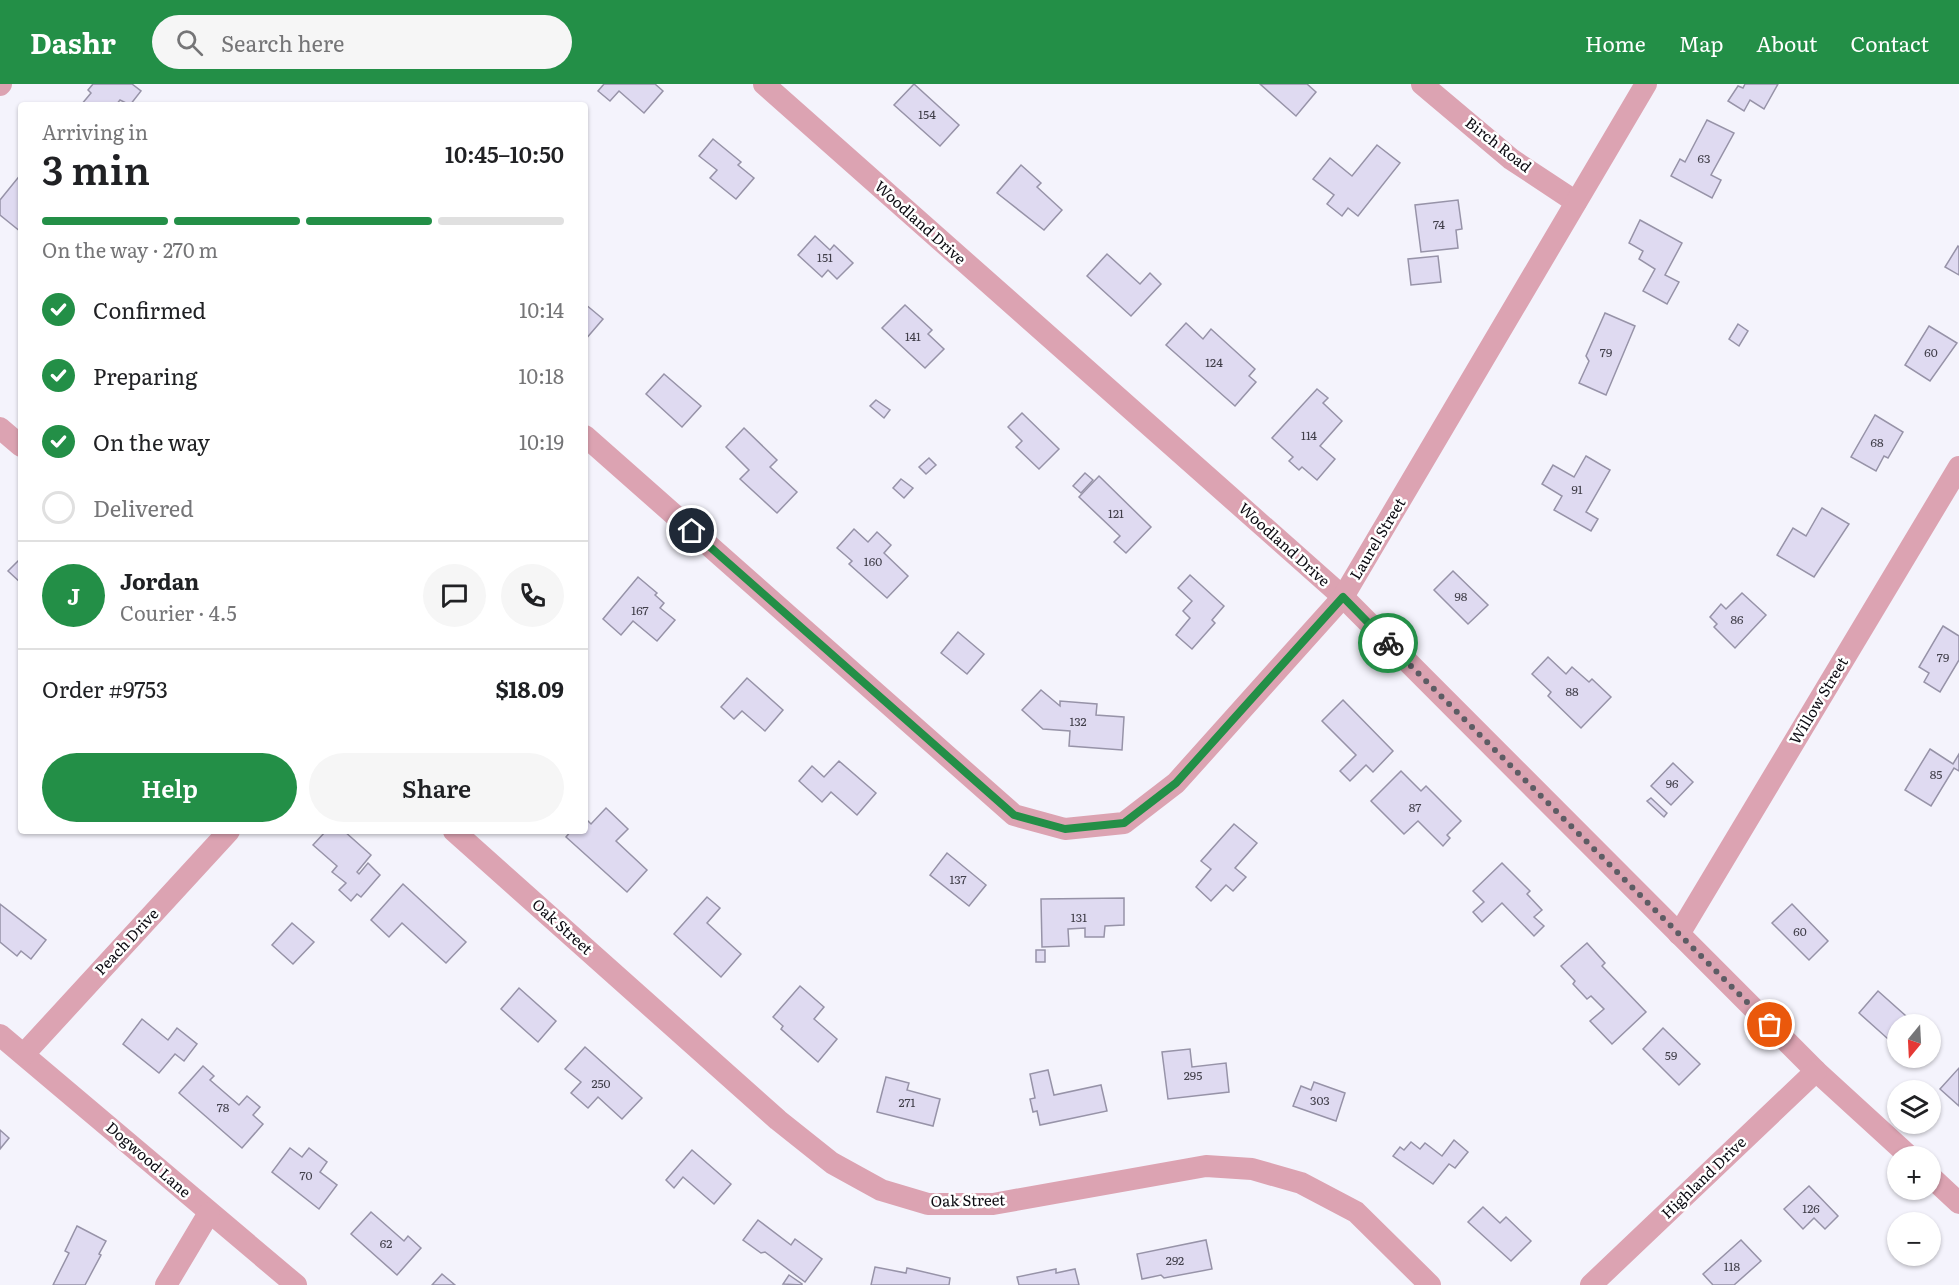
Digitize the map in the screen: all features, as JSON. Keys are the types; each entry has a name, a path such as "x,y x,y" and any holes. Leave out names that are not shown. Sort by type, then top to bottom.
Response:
{"street":[{"name":"Woodland Drive","path":"764,84 1343,597 1816,1071 1898,1146"},
{"name":"Birch Road","path":"1422,84 1511,159 1576,202"},
{"name":"Laurel Street","path":"588,439 1014,815 1065,829 1124,823 1176,783 1343,597 1646,84"},
{"path":"0,428 18,443"},
{"name":"Willow Street","path":"1679,934 1959,467"},
{"name":"Peach Drive","path":"24,1054 226,834"},
{"name":"Oak Street","path":"457,834 778,1120 832,1163 881,1190 928,1204 993,1204 1206,1166 1252,1169 1301,1183 1356,1212 1430,1285"},
{"name":"Dogwood Lane","path":"0,1035 296,1285"},
{"name":"Highland Drive","path":"1591,1285 1816,1071"},
{"path":"1941,1186 1959,1203"},
{"path":"166,1285 209,1213"}],"building":[{"path":"93,84 132,84 141,91 132,102 120,100 118,102 84,102 91,93 88,90"},
{"path":"604,84 655,84 663,91 644,113 619,91 610,101 598,91"},
{"path":"914,84 959,125 940,146 894,105"},
{"path":"1260,84 1307,84 1316,92 1296,116"},
{"path":"1745,84 1778,84 1764,109 1750,100 1744,111 1728,101 1738,86 1743,88"},
{"path":"1707,120 1734,133 1711,175 1721,180 1712,198 1671,176 1680,159 1685,162"},
{"path":"713,139 741,162 738,165 754,178 736,199 710,178 717,170 699,156"},
{"path":"1377,145 1400,163 1358,216 1348,208 1342,216 1327,204 1334,195 1313,179 1330,158 1352,176"},
{"path":"1021,165 1041,183 1037,187 1062,210 1044,230 997,193"},
{"path":"18,178 18,230 0,215 0,200"},
{"path":"1458,200 1462,229 1456,230 1458,248 1421,252 1415,205"},
{"path":"1640,220 1682,243 1665,275 1679,282 1667,304 1643,291 1655,269 1639,259 1643,251 1629,243"},
{"path":"815,236 830,250 834,245 853,263 837,279 828,270 822,277 798,255"},
{"path":"1959,247 1959,275 1945,267"},
{"path":"1107,254 1140,284 1150,273 1161,284 1131,316 1087,276"},
{"path":"1438,256 1441,282 1411,285 1408,259"},
{"path":"905,305 932,330 928,334 944,349 925,368 882,328"},
{"path":"588,306 603,319 588,336"},
{"path":"1605,313 1635,326 1606,395 1579,383 1589,361 1586,356"},
{"path":"1186,323 1203,339 1211,329 1255,369 1249,376 1256,382 1235,406 1166,345"},
{"path":"1738,324 1748,331 1739,346 1729,339"},
{"path":"1929,326 1957,343 1930,381 1905,365"},
{"path":"664,374 701,406 682,427 646,394"},
{"path":"1317,389 1328,398 1323,403 1342,421 1320,446 1335,459 1317,480 1302,467 1299,470 1289,461 1293,457 1272,438"},
{"path":"876,400 890,410 884,418 870,406"},
{"path":"1022,413 1059,449 1039,469 1016,447 1022,441 1008,427"},
{"path":"1875,415 1903,432 1888,458 1884,456 1876,471 1851,457"},
{"path":"744,428 777,460 770,467 797,492 777,513 740,479 749,470 726,447"},
{"path":"1586,456 1610,470 1586,512 1598,519 1591,531 1554,510 1562,496 1542,484 1553,465 1574,477"},
{"path":"929,458 936,465 926,474 919,467"},
{"path":"1085,473 1093,480 1081,493 1073,486"},
{"path":"1099,476 1151,527 1126,553 1114,542 1120,536 1079,497"},
{"path":"901,479 913,488 904,498 893,488"},
{"path":"1822,508 1849,524 1814,577 1777,555 1793,528 1806,536"},
{"path":"854,529 868,542 877,532 891,545 884,553 908,576 887,598 849,564 852,561 837,548"},
{"path":"18,561 18,580 8,571"},
{"path":"1453,571 1488,605 1468,624 1434,590"},
{"path":"1190,575 1224,606 1212,620 1215,623 1192,649 1176,635 1190,618 1183,611 1192,601 1178,588"},
{"path":"638,577 657,593 655,595 664,603 660,608 675,620 657,641 633,621 621,635 603,619"},
{"path":"1742,593 1766,615 1735,648 1714,627 1717,624 1710,617 1721,604 1726,609"},
{"path":"1943,626 1959,636 1959,660 1940,692 1924,682 1929,673 1919,667"},
{"path":"958,632 984,654 967,674 941,653"},
{"path":"1548,657 1566,674 1572,667 1589,682 1592,679 1611,697 1581,728 1548,696 1551,692 1532,674"},
{"path":"747,678 783,710 765,731 742,711 734,719 721,707"},
{"path":"1041,690 1060,706 1060,701 1097,704 1096,715 1124,717 1122,750 1069,746 1070,731 1043,729 1022,710"},
{"path":"1343,700 1393,751 1373,772 1366,765 1350,781 1340,771 1356,755 1322,721"},
{"path":"1930,749 1953,764 1959,754 1959,771 1954,768 1931,806 1905,790"},
{"path":"839,761 876,793 857,815 831,792 822,802 799,781 812,766 824,777"},
{"path":"1673,763 1693,782 1671,805 1651,786"},
{"path":"1401,771 1421,791 1426,786 1461,821 1447,835 1450,838 1443,846 1418,821 1404,834 1371,801"},
{"path":"1651,798 1667,813 1664,817 1647,801"},
{"path":"606,808 628,829 616,841 647,870 627,892 566,837 568,834 588,834 588,821 591,824"},
{"path":"1234,824 1257,843 1235,868 1246,877 1233,891 1226,885 1211,901 1196,887 1211,869 1201,861"},
{"path":"323,834 347,834 371,855 357,872 359,874 368,863 380,875 361,897 357,894 351,901 339,890 346,883 332,872 337,866 313,845"},
{"path":"947,853 986,885 969,906 930,875"},
{"path":"1502,863 1530,891 1527,894 1542,910 1534,917 1544,926 1534,936 1502,903 1482,922 1473,912 1484,902 1473,891"},
{"path":"403,884 466,942 446,963 402,923 389,937 371,920"},
{"path":"707,897 720,908 707,923 741,954 721,977 674,934"},
{"path":"1124,898 1124,925 1105,926 1104,937 1085,937 1085,928 1068,929 1069,946 1042,947 1041,899"},
{"path":"0,904 46,940 31,959 21,951 17,956 0,942"},
{"path":"1792,904 1828,941 1809,960 1772,923"},
{"path":"292,923 314,942 293,964 272,945"},
{"path":"1587,943 1605,963 1602,966 1646,1012 1612,1044 1590,1021 1604,1009 1591,996 1587,999 1561,966"},
{"path":"1036,950 1045,950 1045,962 1036,962"},
{"path":"800,986 824,1007 814,1019 837,1039 818,1062 781,1029 783,1026 773,1017"},
{"path":"519,988 556,1021 538,1042 501,1009"},
{"path":"1878,991 1904,1014 1887,1014 1887,1038 1859,1013"},
{"path":"142,1019 168,1040 177,1028 197,1044 184,1061 175,1054 159,1073 123,1044"},
{"path":"1663,1028 1700,1064 1679,1085 1643,1049"},
{"path":"585,1047 642,1098 622,1119 598,1097 588,1108 571,1093 581,1082 565,1069"},
{"path":"1190,1049 1192,1067 1226,1063 1229,1092 1168,1099 1162,1052"},
{"path":"203,1066 214,1076 210,1080 239,1105 247,1096 260,1107 253,1115 263,1124 242,1148 179,1093"},
{"path":"1959,1068 1959,1106 1941,1088"},
{"path":"1048,1070 1054,1095 1101,1085 1107,1111 1040,1125 1037,1111 1033,1112 1030,1099 1035,1098 1030,1074"},
{"path":"886,1077 909,1083 907,1090 940,1099 933,1126 877,1112"},
{"path":"1314,1082 1345,1093 1336,1121 1293,1106 1301,1086 1311,1090"},
{"path":"0,1130 9,1138 0,1149"},
{"path":"1454,1140 1468,1152 1455,1168 1449,1164 1433,1184 1393,1156 1400,1147 1404,1150 1411,1142 1420,1149 1425,1143 1442,1156"},
{"path":"290,1148 302,1157 309,1148 327,1162 320,1172 337,1185 319,1209 272,1172"},
{"path":"692,1150 731,1184 714,1204 683,1177 674,1188 666,1180"},
{"path":"1809,1186 1838,1216 1825,1229 1814,1218 1803,1229 1784,1209"},
{"path":"1483,1207 1500,1223 1506,1217 1531,1241 1511,1261 1468,1222"},
{"path":"371,1212 404,1241 408,1236 421,1248 397,1275 351,1234"},
{"path":"758,1220 791,1245 795,1239 822,1259 805,1282 765,1252 761,1253 743,1240"},
{"path":"77,1226 106,1241 99,1254 101,1255 85,1285 53,1285 69,1253 65,1251"},
{"path":"1206,1240 1212,1269 1164,1278 1161,1275 1142,1279 1137,1254"},
{"path":"1741,1240 1761,1261 1734,1285 1713,1285 1703,1274"},
{"path":"875,1267 906,1273 907,1268 950,1278 949,1285 871,1285"},
{"path":"1056,1269 1056,1273 1075,1269 1079,1285 1019,1285 1017,1277"},
{"path":"442,1274 455,1285 432,1285"},
{"path":"789,1275 802,1284 802,1285 783,1284"}],"way so far":[{"path":"1388,643 1770,1025"}],"route":[{"path":"692,531 1014,815 1065,829 1124,823 1176,783 1343,597 1388,643"}]}
